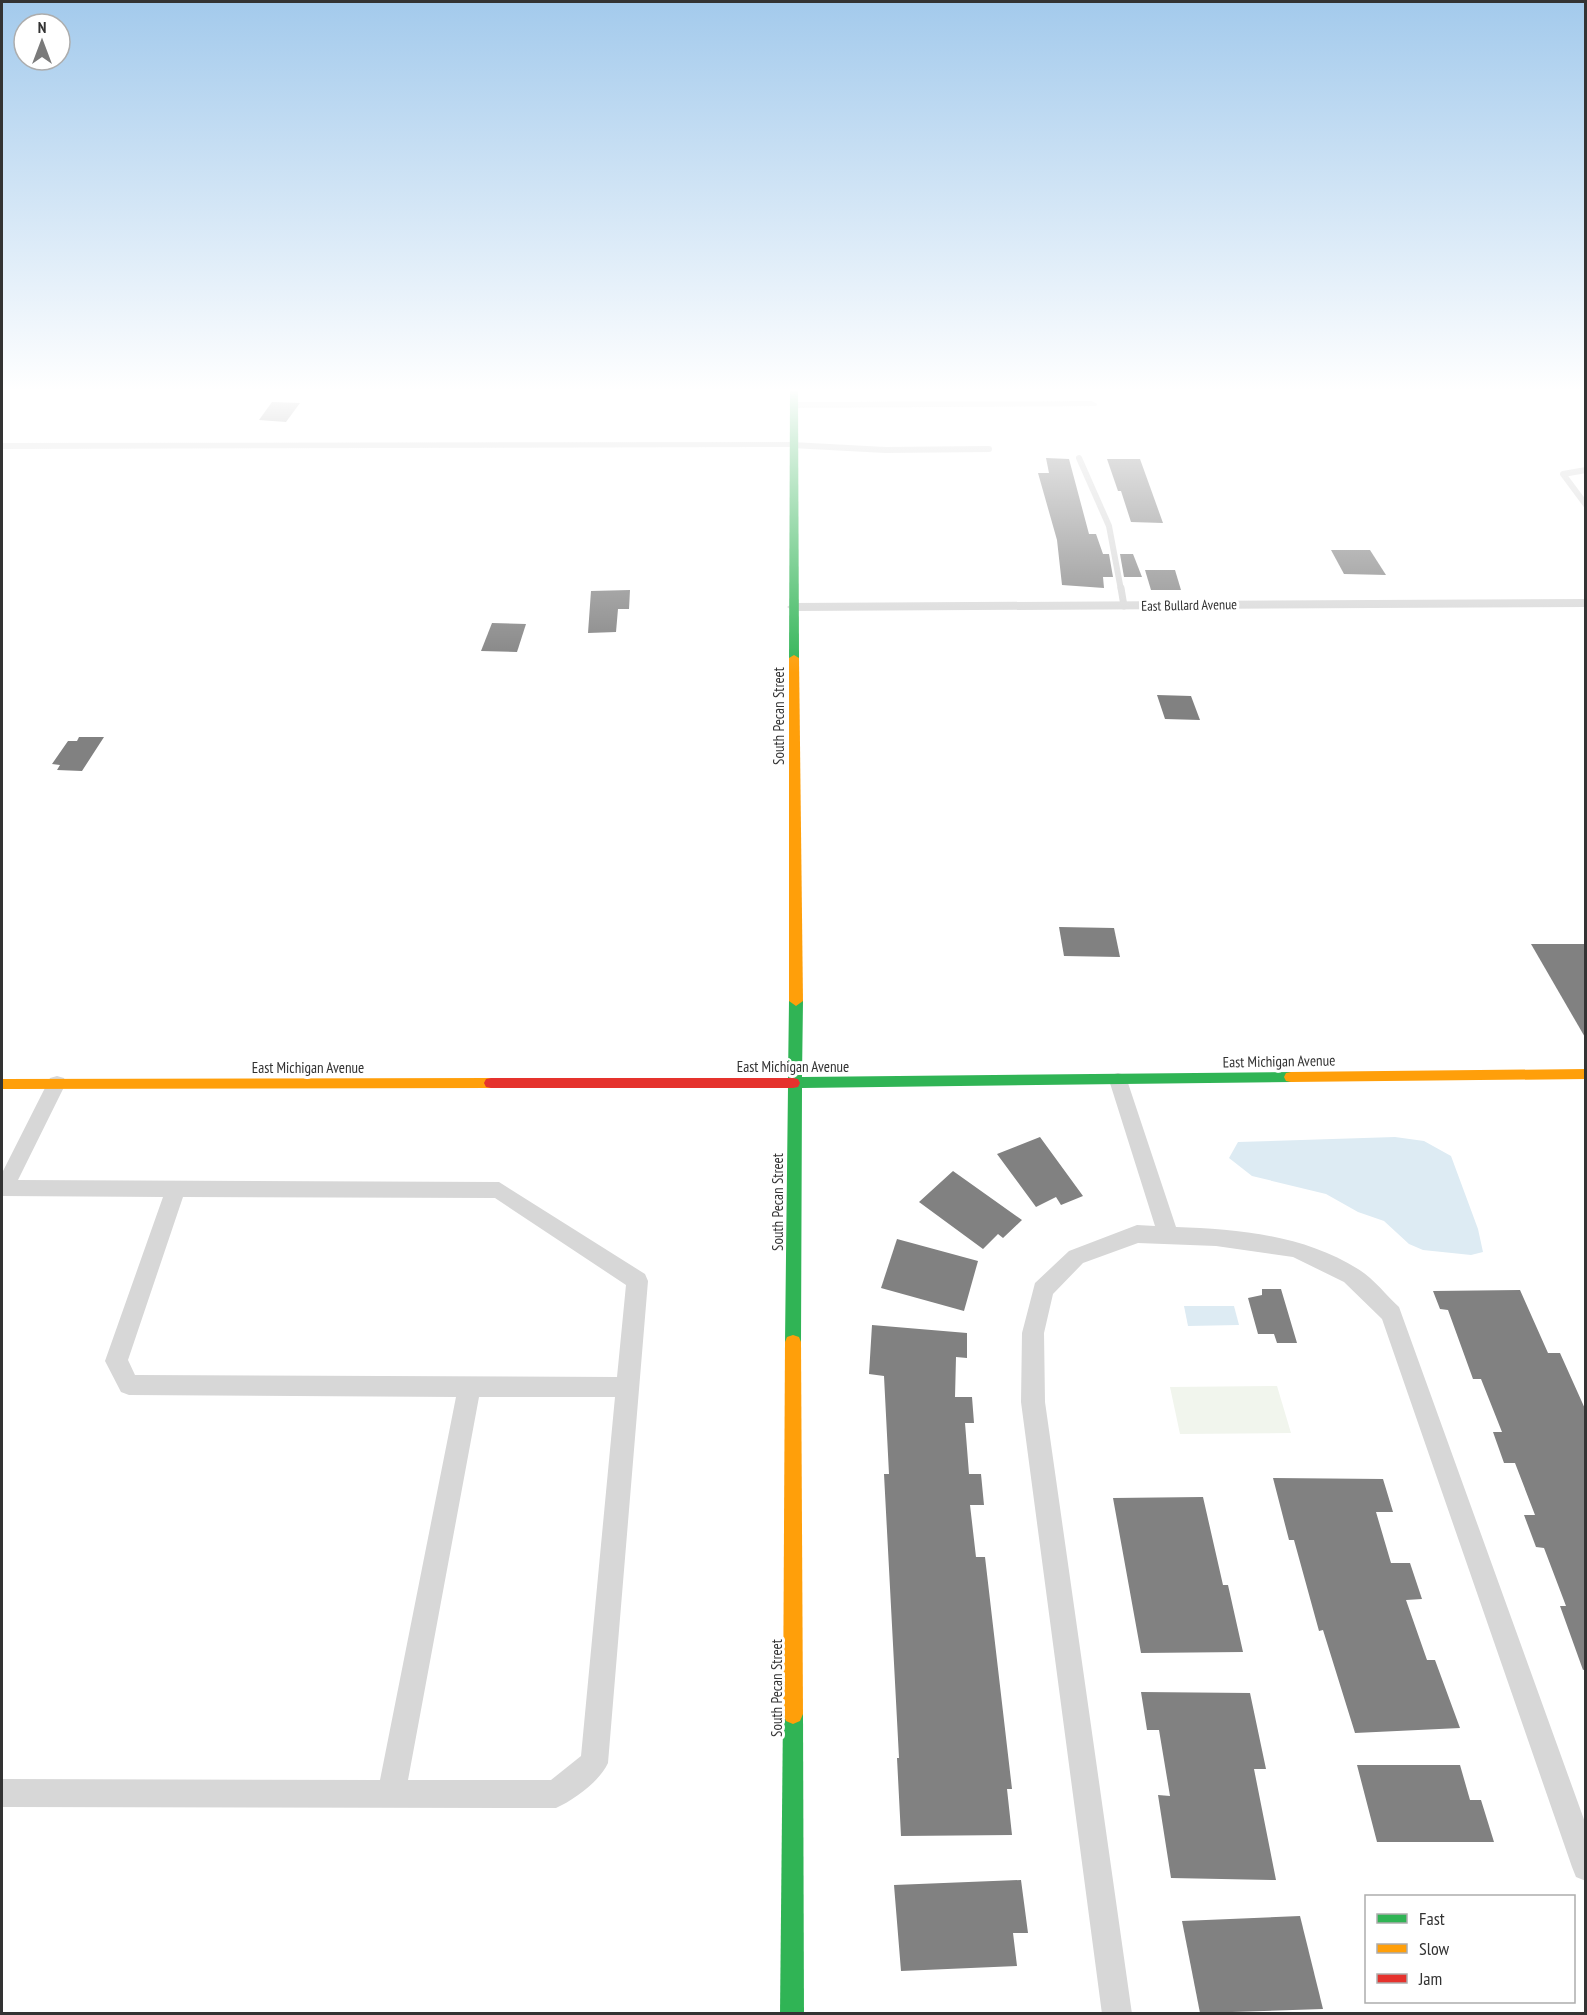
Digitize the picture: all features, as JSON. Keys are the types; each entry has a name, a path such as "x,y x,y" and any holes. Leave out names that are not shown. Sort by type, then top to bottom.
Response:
{"street":[{"name":"South Pecan Street","path":"792,485 797,962 794,1083 792,2013"},
{"name":"East Bullard Avenue","path":"793,607 1586,603"},
{"name":"East Michigan Avenue","path":"2,1084 794,1083 1586,1074"},
{"path":"1118,1080 1168,1235"},
{"path":"2,1793 556,1794 594,1763 629,1387 637,1281 499,1190 3,1188 57,1083"},
{"path":"176,1189 116,1361 129,1385 629,1387"},
{"path":"1117,2013 1034,1402 1033,1333 1043,1290 1076,1257 1137,1234 1216,1237 1296,1249 1352,1276 1390,1314 1586,1867"},
{"path":"391,1794 470,1386"}],"lane":[{"path":"1091,485 1109,526 1124,606"},
{"path":"1571,485 1586,505"}],"shaded area":[{"path":"1395,1137 1424,1141 1451,1156 1478,1229 1483,1252 1471,1255 1423,1250 1409,1244 1384,1221 1358,1212 1326,1194 1252,1176 1229,1158 1238,1142"},
{"path":"1184,1306 1234,1306 1239,1325 1188,1326"},
{"path":"1277,1386 1291,1433 1180,1434 1170,1387"}],"building":[{"path":"1041,485 1076,485 1089,534 1096,534 1103,554 1109,554 1113,577 1103,577 1104,588 1062,585 1057,540"},
{"path":"1116,485 1149,485 1163,523 1131,522 1121,491 1118,491"},
{"path":"1331,550 1370,550 1386,575 1344,574"},
{"path":"1120,554 1133,554 1142,577 1124,577"},
{"path":"1145,570 1175,570 1181,590 1151,590"},
{"path":"630,590 629,609 618,609 616,632 588,633 591,591"},
{"path":"492,623 526,624 517,652 481,651"},
{"path":"1157,695 1191,696 1200,720 1165,719"},
{"path":"79,737 104,737 82,771 57,770 60,765 52,764 68,741 77,741"},
{"path":"1059,927 1114,928 1120,957 1064,956"},
{"path":"1531,944 1586,944 1586,1039"},
{"path":"1040,1137 1083,1196 1061,1205 1056,1197 1036,1207 997,1154"},
{"path":"953,1171 1022,1220 1003,1238 998,1234 983,1249 919,1202"},
{"path":"897,1239 978,1261 964,1311 881,1288"},
{"path":"1262,1289 1281,1289 1297,1343 1277,1343 1274,1334 1258,1334 1248,1298 1262,1295"},
{"path":"1520,1290 1548,1353 1560,1353 1586,1411 1586,1669 1583,1670 1560,1606 1566,1606 1544,1548 1536,1547 1524,1515 1535,1515 1515,1463 1504,1463 1493,1432 1502,1432 1481,1379 1473,1379 1448,1310 1440,1309 1433,1291"},
{"path":"872,1325 967,1333 967,1358 956,1357 955,1397 972,1397 974,1423 965,1423 969,1474 981,1474 984,1505 970,1505 976,1557 985,1557 1012,1789 1007,1789 1012,1835 901,1836 884,1474 889,1474 884,1376 869,1374"},
{"path":"1273,1478 1383,1479 1393,1512 1376,1512 1391,1563 1410,1563 1422,1599 1406,1600 1427,1660 1435,1660 1460,1728 1355,1733 1323,1630 1319,1631 1294,1540 1289,1540"},
{"path":"1203,1497 1223,1585 1228,1585 1243,1652 1141,1653 1113,1498"},
{"path":"1141,1692 1250,1693 1266,1769 1254,1769 1276,1880 1171,1878 1158,1795 1170,1796 1159,1730 1147,1730"},
{"path":"1357,1765 1460,1765 1470,1800 1481,1800 1494,1842 1377,1842"},
{"path":"1021,1880 1028,1933 1013,1933 1017,1966 901,1971 894,1885"},
{"path":"1300,1916 1323,2009 1200,2013 1182,1921"}],"traffic: fast":[{"path":"794,485 794,658"},
{"path":"793,1342 796,1001"},
{"path":"793,1083 1291,1077"},
{"path":"792,2014 793,1714"}],"traffic: slow":[{"path":"794,658 796,1001"},
{"path":"1291,1077 1586,1074"},
{"path":"2,1084 491,1083"},
{"path":"793,1342 793,1714"}],"traffic: jam":[{"path":"491,1083 793,1083"}]}
